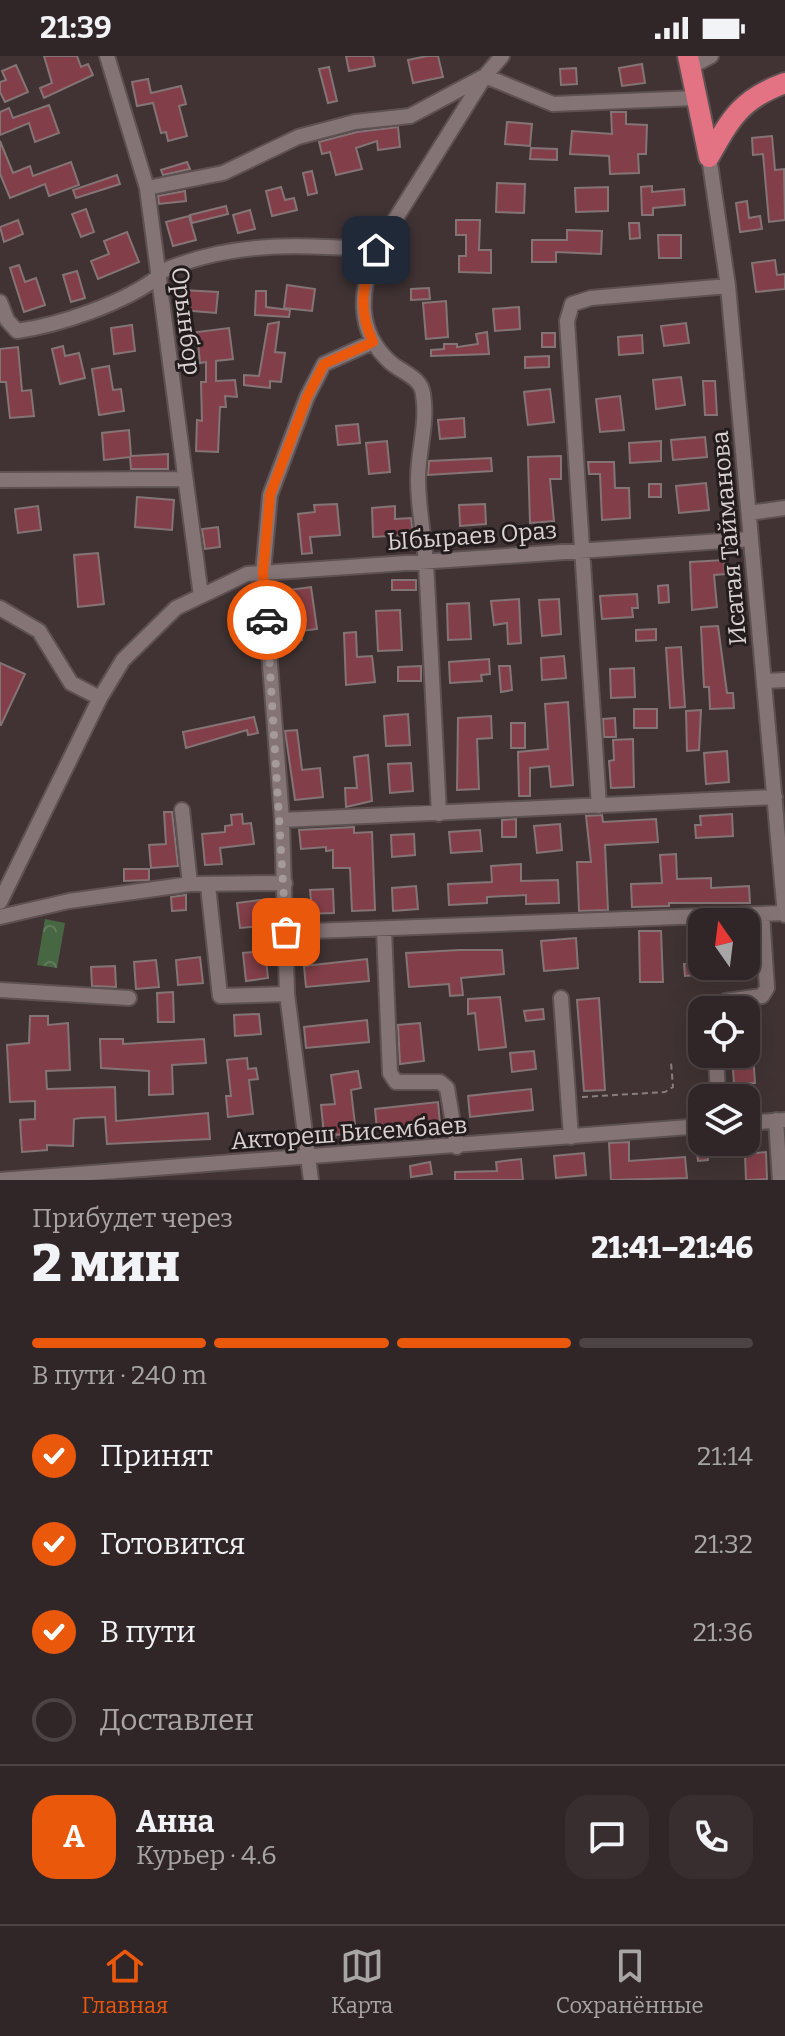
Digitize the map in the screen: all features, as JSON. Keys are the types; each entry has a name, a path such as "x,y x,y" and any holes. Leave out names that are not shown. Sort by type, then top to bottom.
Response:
{"highway":[{"path":"689,61 709,157"},
{"path":"709,157 734,115 756,94 785,83"}],"street":[{"name":"Орынбор","path":"107,56 147,188 183,479 201,596"},
{"path":"439,814 426,562 418,478 425,418 423,390 411,375 390,362 373,342 365,326 362,301 364,279 376,250 485,76 502,56"},
{"path":"689,61 711,56"},
{"path":"147,188 223,173 298,137 355,122 410,116 485,76"},
{"path":"485,76 553,104 696,98"},
{"name":"Исатая Тайманова","path":"709,157 728,286 775,797 781,814 785,914"},
{"path":"0,302 7,320 17,331 36,328 137,292 158,275 190,258 291,243 376,250"},
{"path":"599,806 567,321 572,304 591,298 728,286"},
{"path":"311,1180 287,994 282,820 263,573 270,495 307,397 324,364 373,342"},
{"path":"0,480 183,479"},
{"path":"749,513 785,508"},
{"name":"Ыбыраев Ораз","path":"0,902 100,698 123,660 176,608 247,574 751,539"},
{"path":"0,608 39,631 71,683 100,698"},
{"path":"765,681 785,680"},
{"path":"282,820 775,797"},
{"path":"182,810 190,884"},
{"path":"0,917 69,901 190,884 285,883"},
{"path":"208,886 220,996 287,994"},
{"path":"760,996 767,988 762,914"},
{"path":"286,932 785,914"},
{"path":"384,929 390,1073 396,1082 440,1082 447,1088 457,1147"},
{"path":"0,990 129,998"},
{"path":"561,998 571,1137"},
{"path":"760,1122 780,1120 780,1180"},
{"name":"Актореш Бисембаев","path":"0,1180 309,1159 688,1127"}],"path":[{"path":"568,1098 665,1092 673,1087 671,1062"}],"green space":[{"path":"45,919 65,923 57,968 37,965"}],"building":[{"path":"44,56 77,56 81,67 88,64 93,75 44,98 40,88 52,83"},
{"path":"346,56 373,56 375,66 349,71"},
{"path":"438,56 443,77 413,83 408,60"},
{"path":"642,64 645,83 622,86 619,68"},
{"path":"16,65 28,92 5,102 0,92 0,82 6,80 2,71"},
{"path":"329,67 337,101 328,103 319,69"},
{"path":"576,68 577,84 561,85 560,69"},
{"path":"148,79 151,93 181,86 186,104 179,106 187,136 168,141 166,132 161,133 153,103 137,106 132,82"},
{"path":"49,105 59,133 35,142 29,123 0,135 0,112 9,108 13,118"},
{"path":"611,112 626,112 626,124 647,125 646,154 638,154 639,173 610,174 609,156 570,154 572,131 612,134"},
{"path":"507,122 532,124 530,146 505,144"},
{"path":"398,127 400,147 378,150 377,141 356,148 362,169 336,175 330,152 322,154 319,142 357,132"},
{"path":"772,136 775,170 784,169 785,220 769,222 763,154 753,155 752,138"},
{"path":"0,141 13,173 30,166 33,176 71,162 79,185 49,196 45,184 10,198 0,174"},
{"path":"531,148 557,149 557,160 530,159"},
{"path":"187,162 190,169 163,175 161,170"},
{"path":"312,171 317,193 308,195 303,173"},
{"path":"117,175 120,184 76,198 73,190"},
{"path":"497,183 525,184 524,213 496,212"},
{"path":"652,186 652,192 684,189 685,205 653,208 653,215 642,215 641,187"},
{"path":"281,187 285,200 294,198 297,210 272,216 266,191"},
{"path":"608,187 608,211 576,212 575,188"},
{"path":"185,191 186,201 159,204 158,196"},
{"path":"747,201 749,218 760,216 762,229 740,232 736,203"},
{"path":"226,206 228,214 192,223 190,215"},
{"path":"86,209 94,232 81,237 72,214"},
{"path":"250,210 255,229 238,233 233,215"},
{"path":"189,216 196,240 173,246 166,222"},
{"path":"18,220 23,234 4,242 0,227"},
{"path":"456,220 480,220 479,250 491,250 491,273 459,272 459,256 466,256 466,235 456,235"},
{"path":"629,223 639,223 640,238 630,239"},
{"path":"567,230 602,231 601,254 556,252 556,262 532,262 532,240 567,240"},
{"path":"127,232 139,262 98,279 91,261 109,254 104,241"},
{"path":"658,235 681,235 681,258 659,258"},
{"path":"775,260 777,275 785,274 785,289 756,292 752,263"},
{"path":"19,265 25,282 36,278 45,305 24,312 10,268"},
{"path":"77,271 85,298 71,302 63,275"},
{"path":"287,285 315,289 312,311 284,308"},
{"path":"429,288 430,299 411,300 411,289"},
{"path":"182,290 218,292 216,313 181,310"},
{"path":"256,291 266,291 266,307 290,310 289,317 255,315"},
{"path":"446,301 448,337 426,339 423,303"},
{"path":"519,307 520,329 495,331 493,309"},
{"path":"279,322 275,352 285,353 281,382 270,381 270,388 244,385 244,375 259,376 268,324"},
{"path":"686,323 689,343 664,346 661,326"},
{"path":"132,325 135,351 114,354 111,328"},
{"path":"229,328 233,359 216,361 216,381 235,380 237,397 225,396 226,407 220,407 218,452 196,451 197,420 202,421 201,382 206,382 206,362 200,363 197,332"},
{"path":"487,332 489,354 431,356 431,350 444,349 444,344 457,344 457,347 478,344 476,334"},
{"path":"542,333 555,333 555,347 542,347"},
{"path":"642,335 643,353 619,355 618,337"},
{"path":"63,346 65,356 79,353 85,378 60,384 52,349"},
{"path":"18,347 22,391 31,390 34,416 10,418 6,382 0,382 0,349"},
{"path":"549,356 549,367 525,368 525,357"},
{"path":"109,366 113,390 121,389 124,411 99,415 92,369"},
{"path":"681,377 685,405 656,409 653,380"},
{"path":"703,381 715,381 717,415 705,415"},
{"path":"550,389 554,422 528,425 524,392"},
{"path":"620,396 624,430 600,432 596,399"},
{"path":"464,418 465,437 440,439 438,420"},
{"path":"358,424 360,443 338,445 336,426"},
{"path":"129,430 131,456 168,454 168,469 131,469 130,457 104,460 102,433"},
{"path":"705,437 707,457 673,460 671,440"},
{"path":"387,441 390,472 369,474 366,443"},
{"path":"661,441 661,461 630,463 629,443"},
{"path":"561,456 561,479 550,479 554,521 530,523 528,457"},
{"path":"491,458 492,471 428,475 429,461"},
{"path":"588,462 614,462 615,488 629,488 630,518 602,520 600,474 589,474"},
{"path":"706,483 709,510 679,513 676,486"},
{"path":"649,484 661,484 661,497 649,497"},
{"path":"137,497 174,500 172,530 135,527"},
{"path":"337,504 340,535 310,537 312,553 302,554 298,514 315,512 314,505"},
{"path":"485,504 486,524 460,526 459,505"},
{"path":"38,506 41,530 18,533 15,509"},
{"path":"395,506 395,519 411,518 414,541 405,541 405,535 373,537 372,508"},
{"path":"218,527 220,547 205,549 202,529"},
{"path":"98,553 104,604 78,607 74,555"},
{"path":"724,560 725,574 714,575 717,607 692,610 690,562"},
{"path":"392,580 416,580 416,590 392,590"},
{"path":"668,585 669,602 659,603 658,586"},
{"path":"311,587 317,629 301,631 302,640 285,641 283,615 291,614 288,590"},
{"path":"637,594 638,608 632,608 633,617 602,619 600,596"},
{"path":"519,599 521,643 508,644 507,623 494,625 491,601"},
{"path":"559,599 561,634 542,636 539,600"},
{"path":"469,603 471,639 448,640 447,604"},
{"path":"400,610 402,650 378,651 376,611"},
{"path":"718,626 727,693 733,693 734,708 710,709 709,687 704,687 701,627"},
{"path":"656,629 656,640 636,641 636,630"},
{"path":"356,632 357,657 372,656 375,682 346,685 344,633"},
{"path":"681,647 685,707 670,708 666,648"},
{"path":"564,656 566,678 542,680 541,658"},
{"path":"489,659 490,674 481,675 482,681 450,683 449,662"},
{"path":"0,663 25,674 1,725 0,725"},
{"path":"421,666 421,681 398,681 398,667"},
{"path":"499,666 510,666 512,690 501,692"},
{"path":"634,668 635,697 611,698 610,669"},
{"path":"568,702 573,785 551,787 549,766 530,768 530,796 519,796 518,752 548,749 545,704"},
{"path":"634,709 657,709 657,728 634,728"},
{"path":"701,710 699,750 687,751 686,711"},
{"path":"408,714 410,745 386,746 384,716"},
{"path":"491,716 492,738 477,739 479,789 457,790 458,718"},
{"path":"254,717 258,733 248,735 247,730 186,748 183,732"},
{"path":"615,718 616,737 604,737 603,719"},
{"path":"511,723 525,723 525,748 511,748"},
{"path":"297,730 302,770 320,768 323,797 295,800 285,731"},
{"path":"633,739 634,787 611,788 609,761 614,760 613,740"},
{"path":"727,751 729,782 706,784 704,753"},
{"path":"368,755 372,801 346,807 345,788 357,788 354,757"},
{"path":"411,763 413,791 390,793 388,764"},
{"path":"164,812 172,812 178,866 151,868 149,845 166,844"},
{"path":"242,814 243,824 251,823 254,844 220,848 222,864 205,865 202,834 225,832 225,826 232,825 231,815"},
{"path":"732,814 733,836 696,838 695,825 701,825 700,816"},
{"path":"602,815 603,822 656,819 658,842 605,845 608,910 579,911 577,862 591,862 586,816"},
{"path":"516,819 516,837 502,837 502,820"},
{"path":"560,824 562,850 537,853 534,826"},
{"path":"354,827 354,833 372,832 375,910 352,911 350,868 333,868 333,850 326,851 326,847 301,849 299,830"},
{"path":"480,830 482,851 451,853 449,832"},
{"path":"414,834 415,855 392,857 391,835"},
{"path":"676,854 677,879 711,878 711,888 749,886 750,903 669,903 669,906 632,907 631,884 662,883 660,855"},
{"path":"521,864 521,881 558,880 559,903 526,904 526,895 487,897 487,903 449,905 448,884 492,882 491,866"},
{"path":"124,869 149,869 149,880 124,881"},
{"path":"416,886 418,909 393,911 392,888"},
{"path":"333,889 334,913 304,914 303,901 311,901 310,890"},
{"path":"186,895 186,910 172,911 171,897"},
{"path":"268,899 271,925 240,928 237,903"},
{"path":"639,931 661,931 663,982 640,982"},
{"path":"576,938 578,968 544,971 541,941"},
{"path":"502,950 504,974 461,978 463,995 450,996 449,984 409,987 406,953"},
{"path":"265,951 268,978 246,981 243,953"},
{"path":"200,957 203,983 178,985 176,960"},
{"path":"367,959 369,981 306,987 304,966"},
{"path":"156,960 159,987 136,989 134,962"},
{"path":"684,964 688,964 688,976 685,976"},
{"path":"115,966 116,987 92,986 91,967"},
{"path":"173,992 174,1022 158,1022 157,993"},
{"path":"500,997 506,1047 479,1050 475,1013 468,1014 468,999"},
{"path":"599,998 605,1090 584,1091 577,1000"},
{"path":"543,1009 544,1019 526,1021 524,1011"},
{"path":"259,1014 261,1034 235,1036 234,1015"},
{"path":"30,1016 48,1016 48,1025 68,1023 70,1070 46,1071 47,1089 115,1087 116,1121 208,1113 210,1139 107,1144 105,1117 81,1118 74,1119 73,1146 47,1145 47,1150 22,1152 20,1120 35,1119 35,1101 10,1102 7,1045 29,1043"},
{"path":"367,1020 369,1042 306,1048 304,1027"},
{"path":"420,1023 424,1061 400,1064 398,1025"},
{"path":"100,1039 123,1039 123,1044 204,1039 206,1063 172,1065 173,1094 149,1095 149,1071 101,1068"},
{"path":"534,1051 536,1069 512,1072 510,1053"},
{"path":"247,1058 248,1069 256,1068 258,1079 249,1080 253,1114 228,1117 226,1096 231,1096 227,1060"},
{"path":"733,1068 754,1068 755,1083 734,1084"},
{"path":"358,1071 361,1088 351,1090 356,1133 335,1135 336,1144 325,1145 321,1105 335,1104 331,1075"},
{"path":"531,1089 533,1110 470,1117 468,1096"},
{"path":"438,1102 440,1123 377,1130 375,1109"},
{"path":"629,1142 629,1161 685,1157 687,1178 611,1180 609,1143"},
{"path":"766,1152 767,1179 746,1180 745,1156 760,1156 760,1153"},
{"path":"584,1153 586,1175 556,1178 554,1156"},
{"path":"697,1156 708,1156 708,1160 698,1161"},
{"path":"521,1159 523,1180 455,1180 455,1172 497,1171 496,1162"},
{"path":"430,1162 432,1174 411,1177 410,1166"}],"way so far":[{"path":"267,620 280,791 286,932"}],"route":[{"path":"267,620 263,573 270,495 307,397 324,364 373,342 365,326 362,301 364,279 376,250"}]}
